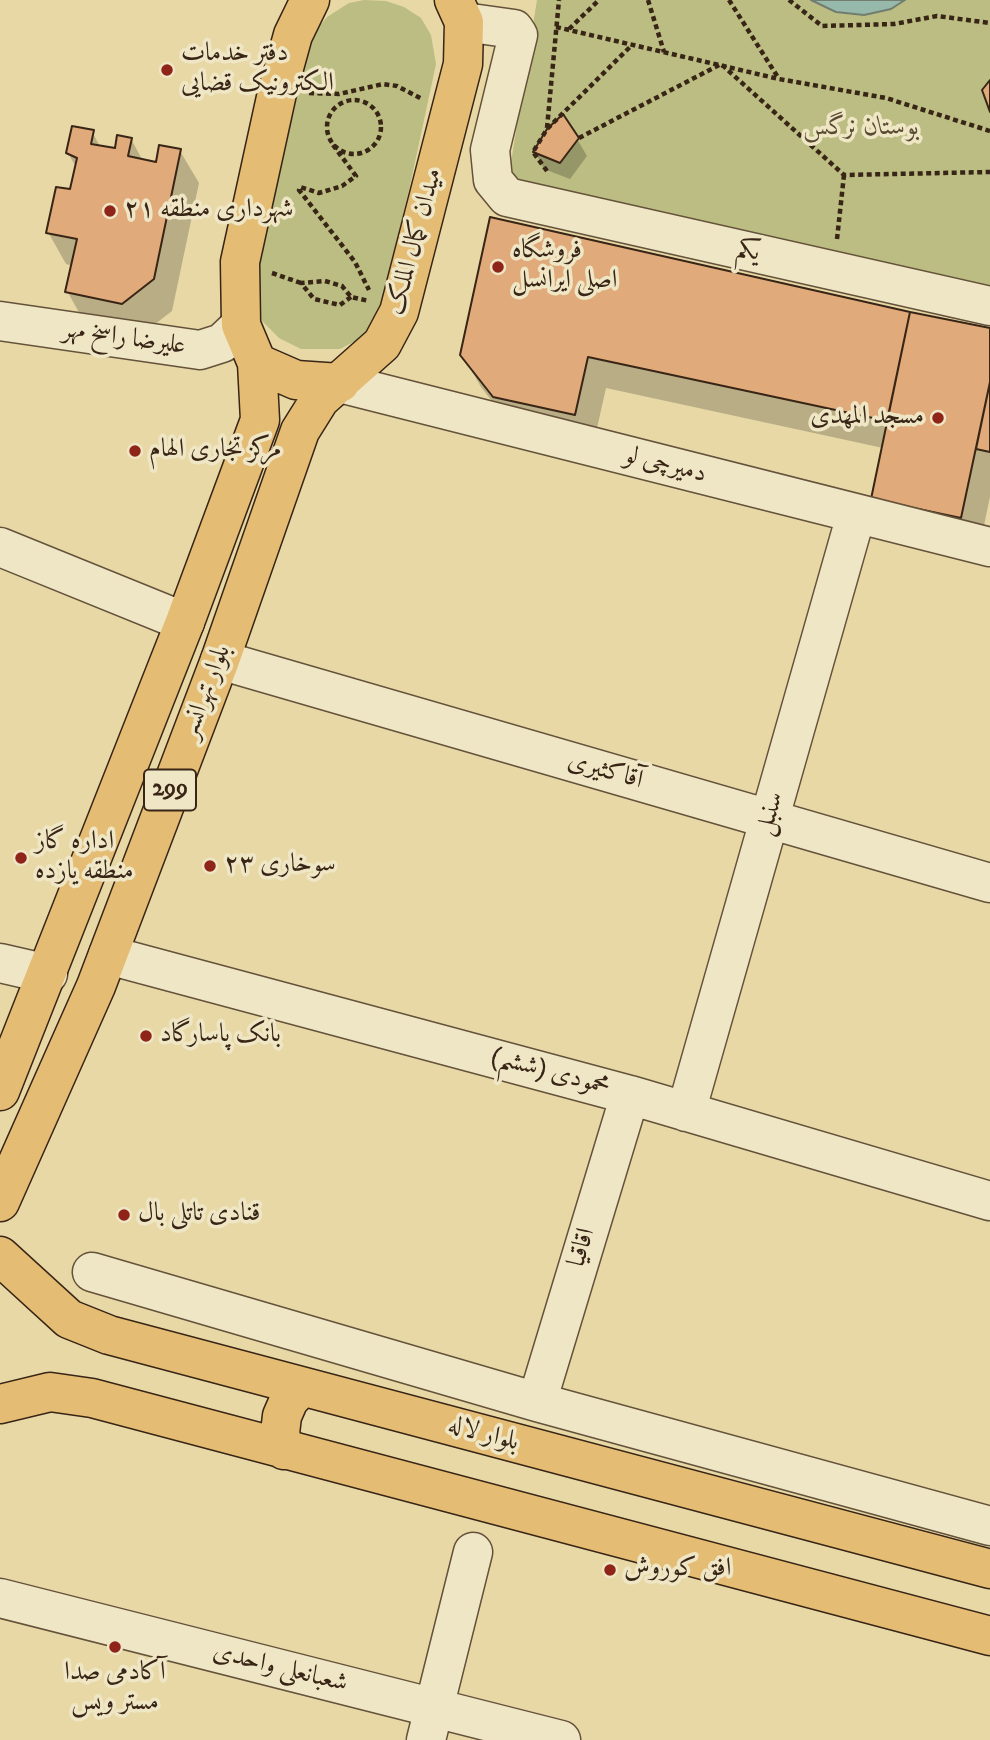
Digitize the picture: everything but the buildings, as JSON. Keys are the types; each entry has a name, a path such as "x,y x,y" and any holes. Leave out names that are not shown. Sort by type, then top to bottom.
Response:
{"main road":[{"path":"310,0 293,35 277,93 240,262 241,325 257,363 296,380 340,383"},
{"name":"میدان کمال الملک","path":"340,383 382,344 393,327 404,297 464,55 465,7"},
{"name":"بلوار تهرانسر","path":"0,1091 186,622 260,420 257,363"},
{"name":"بلوار تهرانسر","path":"0,1202 108,955 220,660 300,431 320,399 340,383"},
{"name":"بلوار لاله","path":"0,1256 69,1319 109,1335 990,1569"},
{"path":"284,1450 280,1433 282,1416 289,1400 301,1387"},
{"path":"0,1404 50,1392 92,1398 990,1636"}],"street":[{"name":"یکم","path":"465,7 514,29 518,35 490,150 493,180 507,197 990,306"},
{"name":"علیرضا راسخ مهر","path":"0,321 200,350 222,342 241,325"},
{"name":"دمیرچی لو","path":"340,383 990,547"},
{"name":"سنبل","path":"686,1112 856,515"},
{"path":"0,547 186,622"},
{"name":"آقاکثیری","path":"220,660 990,883"},
{"name":"محمودی (ششم)","path":"108,955 629,1095 990,1201"},
{"path":"0,963 48,974"},
{"name":"اقاقیا","path":"537,1402 629,1095"},
{"path":"92,1272 537,1402 990,1526"},
{"path":"430,1724 473,1552"},
{"name":"شعبانعلی واحدی","path":"0,1598 430,1724 561,1740"}],"path":[{"path":"559,0 547,129 632,45"},
{"path":"568,30 599,0"},
{"path":"648,0 664,52"},
{"path":"729,0 779,79"},
{"path":"789,0 822,26 894,24 937,16 990,23"},
{"path":"556,27 779,79 886,98 990,131"},
{"path":"579,138 721,64"},
{"path":"721,64 844,175 990,172"},
{"path":"277,93 339,94 383,84 397,86 424,100 427,108 449,121"},
{"path":"357,100 363,88"},
{"path":"334,145 348,154 357,154 373,147 378,140 381,123 378,115 366,103 357,100 340,104 328,119 327,128 334,145 356,176 342,186 319,193 300,187 299,190 355,262 369,291 368,301"},
{"path":"837,239 844,175"},
{"path":"274,273 301,283 325,281 342,286 351,297 340,305 313,299 301,283"}],"green space":[{"path":"364,0 386,1 404,7 421,18 431,35 436,64 409,190 380,308 373,323 361,338 340,349 301,349 279,338 262,321 254,300 255,275 294,103 315,32 327,17 349,3"},
{"name":"بوستان نرگس","path":"537,0 990,0 990,287 508,181"}],"shaded area":[{"path":"811,0 905,0 891,9 864,15 836,12"}],"place":[{"name":"دفتر خدمات الکترونیک قضایی","path":"167,70"},
{"name":"شهرداری منطقه ۲۱","path":"110,211"},
{"name":"فروشگاه اصلی ایرانسل","path":"498,267"},
{"name":"مسجد المهدی","path":"938,418"},
{"name":"مرکز تجاری الهام","path":"135,451"},
{"name":"اداره گاز منطقه یازده","path":"21,858"},
{"name":"سوخاری ۲۳","path":"210,866"},
{"name":"بانک پاسارگاد","path":"146,1036"},
{"name":"قنادی تاتلی بال","path":"124,1215"},
{"name":"افق کوروش","path":"610,1570"},
{"name":"آکادمی صدا مستر ویس","path":"115,1647"}]}
